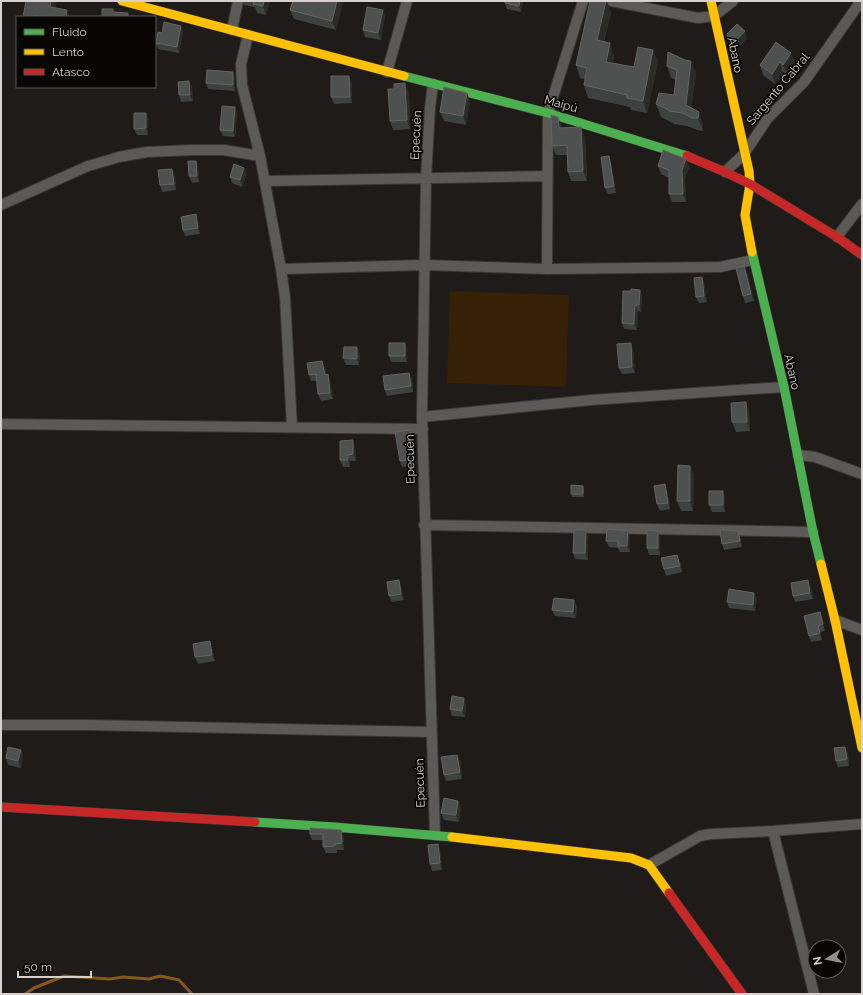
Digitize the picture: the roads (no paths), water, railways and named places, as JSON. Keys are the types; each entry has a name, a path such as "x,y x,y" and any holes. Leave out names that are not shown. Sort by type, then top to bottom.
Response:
{"street":[{"name":"Maipú","path":"122,1 387,72 548,113 658,146 725,172 750,184 838,237 862,255"},
{"path":"232,30 238,1"},
{"path":"387,72 407,1"},
{"path":"547,269 548,113 583,1"},
{"path":"611,1 698,18 714,16 733,1"},
{"name":"Abano","path":"711,1 749,171 750,184 745,215 753,260 784,387 813,532 835,620 862,748"},
{"name":"Sargento Cabral","path":"725,172 744,154 768,118 804,82 861,1"},
{"path":"248,35 241,64 242,85 260,156 281,269 285,297 292,427"},
{"name":"Epecuén","path":"433,84 430,108 426,178 422,417 424,525 435,835"},
{"path":"1,205 88,166 119,157 147,152 193,150 224,150 260,156"},
{"path":"265,180 547,176"},
{"path":"838,237 862,204"},
{"path":"281,269 424,265 547,269 720,267 753,260"},
{"path":"422,417 591,400 784,387"},
{"path":"1,424 423,429"},
{"path":"798,455 815,457 862,474"},
{"path":"424,525 813,532"},
{"path":"835,620 862,630"},
{"path":"1,725 88,725 432,732"},
{"path":"1,807 326,826 435,835 631,858 649,865 742,994"},
{"path":"649,865 700,836 862,824"},
{"path":"773,831 814,994"}],"waterway":[{"path":"25,994 34,988 64,976 110,979 123,977 149,979 160,976 179,980 192,994"}]}
